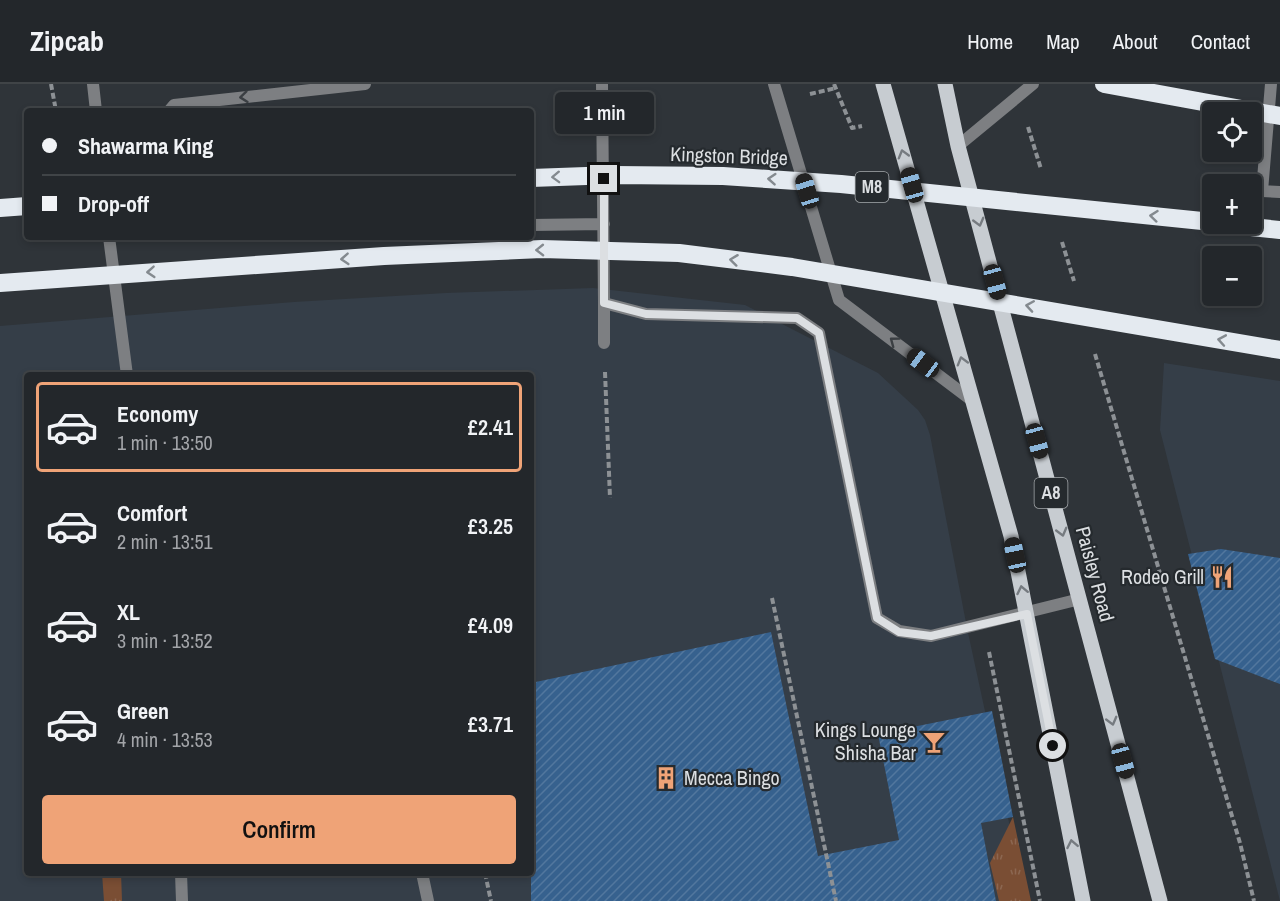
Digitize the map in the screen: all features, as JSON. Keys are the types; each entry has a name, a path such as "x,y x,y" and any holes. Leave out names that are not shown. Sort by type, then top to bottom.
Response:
{"highway":[{"path":"1104,84 1280,116"},
{"name":"Kingston Bridge","path":"534,178 625,175 723,176 841,184 1202,221"},
{"path":"0,208 24,206"},
{"path":"1262,228 1280,230"},
{"path":"0,283 384,256 542,249 679,253 792,267 1280,350"}],"main road":[{"path":"883,84 1011,536 1083,901"},
{"name":"Paisley Road","path":"945,84 958,146 1160,901"}],"street":[{"path":"93,84 96,108"},
{"path":"172,108 174,105 365,84"},
{"path":"602,84 604,343"},
{"path":"774,84 839,300 974,402"},
{"path":"958,146 1033,84"},
{"path":"1271,84 1262,191 1280,192"},
{"path":"534,225 604,224"},
{"path":"109,240 127,372"},
{"path":"604,303 646,314 797,318 819,333 877,618 899,632 931,636 1080,599"},
{"path":"181,876 182,901"},
{"path":"423,876 428,901"}],"path":[{"path":"51,84 55,108"},
{"path":"1019,95 1043,176"},
{"path":"1060,233 1077,291"},
{"path":"604,343 610,498"},
{"path":"1094,348 1240,843 1254,901"},
{"path":"772,598 836,901"},
{"path":"984,624 1040,901"},
{"path":"486,876 491,901"}],"shaded area":[{"path":"593,288 745,305 878,373 918,410 925,420 930,435 967,628 1026,901 0,901 0,326 294,302 446,293"},
{"path":"1164,363 1280,381 1280,901 1160,430"}],"green space":[{"path":"1013,817 1031,901 999,901 990,863"},
{"path":"102,876 121,876 122,901 104,901"}],"building":[{"path":"1221,549 1280,558 1280,684 1215,659 1188,554"},
{"name":"Mecca Bingo","path":"771,632 818,856 899,840 878,734 992,711 1013,817 981,823 996,901 531,901 531,876 534,876 534,682"}],"place":[{"name":"Rodeo Grill","path":"1222,577"},
{"name":"Kings Lounge Shisha Bar","path":"934,742"},
{"name":"Mecca Bingo","path":"666,778"}],"route":[{"path":"604,179 604,303 646,314 797,318 819,333 877,618 899,632 931,636 1027,614 1053,746"}]}
